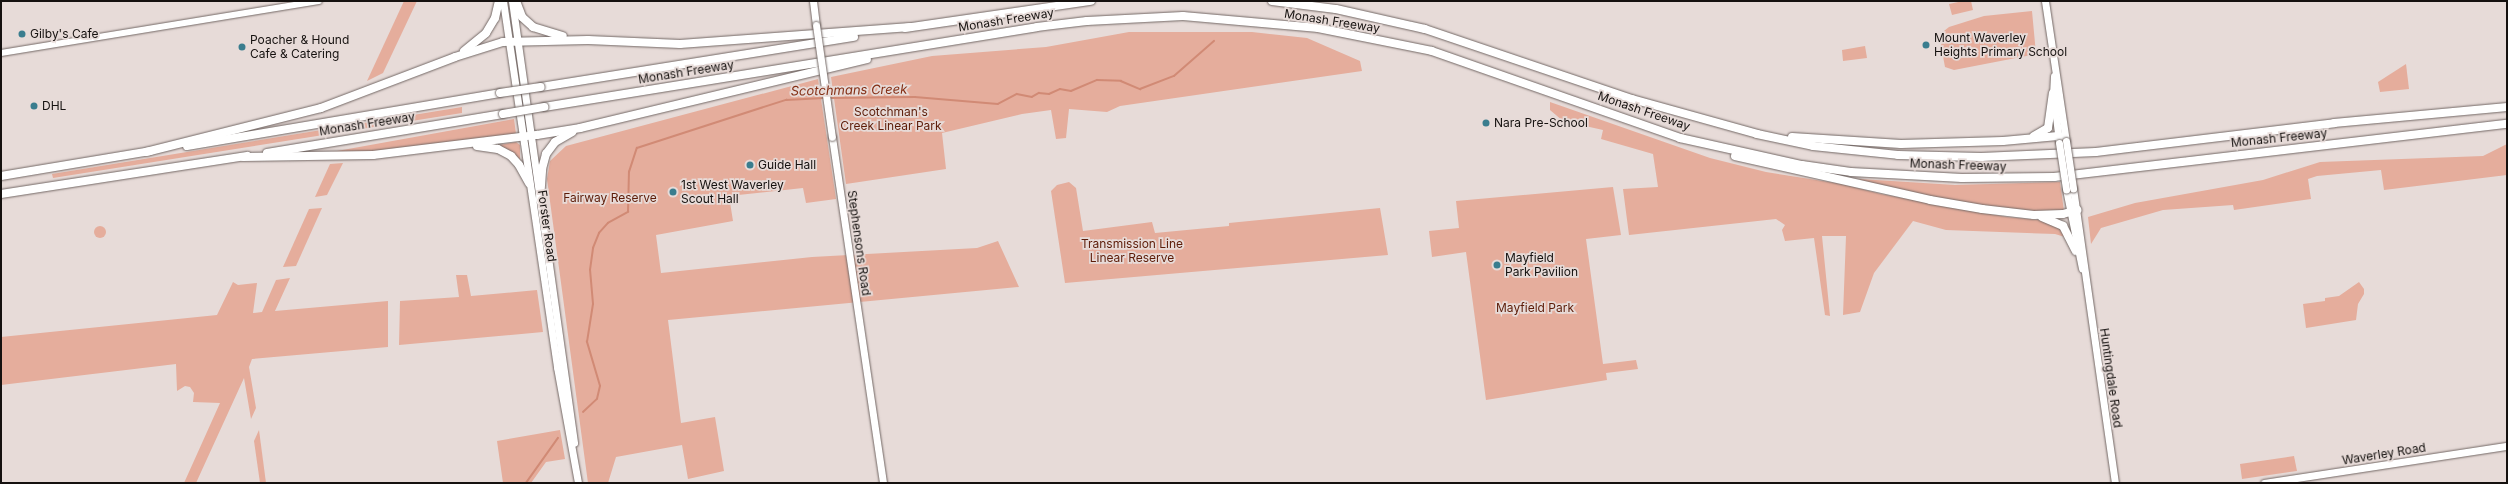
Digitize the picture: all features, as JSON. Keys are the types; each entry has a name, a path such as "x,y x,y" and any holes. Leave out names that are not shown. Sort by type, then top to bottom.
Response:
{"highway":[{"path":"455,57 486,33 495,18 499,1"},
{"path":"516,1 522,17 541,31 588,40"},
{"name":"Monash Freeway","path":"1,175 910,27 1091,1"},
{"name":"Monash Freeway","path":"1272,1 1336,9 1426,29 1632,99 1757,134 1814,146 1898,155 2021,157 2096,152 2334,123 2507,107"},
{"name":"Monash Freeway","path":"1,196 41,188 243,157 920,46 1073,23 1143,17 1242,20 1318,28 1432,51 1680,138 1802,165 1851,172 2012,179 2054,177 2507,124"},
{"path":"146,152 321,108 455,57 508,42 588,40 680,44 910,27"},
{"path":"243,157 351,157 460,146 532,136 580,128 920,46"},
{"path":"2028,139 2048,128 2053,94"},
{"path":"540,200 542,169 546,154 555,142 580,128"},
{"path":"1757,134 1901,144 2061,139"},
{"path":"1680,138 1746,159 1930,200 2034,215 2069,213 2077,210"},
{"path":"460,146 485,147 505,152 519,165 529,183"},
{"path":"2034,215 2063,226 2076,251"}],"main road":[{"name":"Forster Road","path":"504,1 508,42 529,183 560,367"},
{"name":"Forster Road","path":"512,1 532,136 560,367 565,424 574,453 578,483"},
{"name":"Huntingdale Road","path":"2044,1 2055,70 2069,213 2076,251 2085,276"},
{"name":"Stephensons Road","path":"813,3 883,483"},
{"name":"Huntingdale Road","path":"2055,70 2053,94 2061,139 2077,210 2085,276 2115,482"},
{"name":"Waverley Road","path":"2264,483 2291,481 2507,446"}],"street":[{"path":"1,53 319,1"}],"green space":[{"path":"404,1 417,1 383,73 367,81"},
{"path":"1971,1 1973,10 1952,15 1949,4"},
{"path":"2032,11 2036,54 1954,70 1945,67 1941,46 1944,31 1949,27 1984,16"},
{"name":"Scotchman's Creek Linear Park","path":"1129,32 1252,32 1307,38 1360,61 1362,71 1120,106 1107,112 1069,109 1066,138 1056,139 1051,110 1022,114 942,133 946,169 846,184 831,77 932,56 1046,47"},
{"path":"1865,46 1867,58 1843,61 1842,50"},
{"path":"2406,64 2409,89 2380,92 2378,82"},
{"name":"Fairway Reserve","path":"818,79 836,199 806,203 803,188 729,196 733,221 656,235 661,273 812,257 977,248 998,241 1019,287 668,320 681,423 715,417 724,471 688,479 682,445 616,457 608,483 588,483 547,179 550,161 566,146"},
{"path":"1550,102 1710,158 1766,172 1842,184 1881,194 2007,217 2049,221 2060,226 2065,237 2055,234 1946,230 1913,221 1874,273 1860,312 1843,315 1846,236 1822,236 1830,316 1825,315 1814,238 1785,241 1782,230 1785,225 1776,219 1629,235 1623,189 1658,187 1653,154 1601,139 1603,130 1563,121 1550,110"},
{"path":"462,107 462,113 53,178 52,174"},
{"path":"514,119 516,134 360,153 326,153"},
{"path":"516,142 520,145 520,161 494,146"},
{"path":"2507,144 2507,175 2384,190 2381,170 2317,176 2308,179 2311,199 2234,210 2233,205 2163,210 2101,228 2091,244 2088,217 2135,203 2263,180 2320,162 2483,156"},
{"path":"343,163 327,195 315,197 330,164"},
{"path":"1860,179 1955,185 2060,182 2064,211 2044,213 1959,202 1859,182"},
{"name":"Transmission Line Linear Reserve","path":"1069,182 1076,188 1083,231 1152,222 1155,233 1229,226 1229,223 1380,208 1388,255 1065,283 1051,191 1057,185"},
{"name":"Mayfield Park","path":"1613,187 1621,235 1586,239 1603,364 1636,360 1638,369 1606,373 1607,380 1486,400 1466,252 1432,257 1429,231 1459,228 1456,201"},
{"path":"322,208 296,266 283,267 309,209"},
{"path":"98,226 102,226 106,232 102,238 98,238 94,234 94,230"},
{"path":"456,275 467,275 471,296 537,290 543,332 399,345 400,301 459,297"},
{"path":"290,278 275,311 388,301 388,347 252,359 249,367 256,408 251,419 244,378 196,483 184,483 220,403 193,402 194,393 190,387 185,386 177,391 176,364 1,385 1,337 217,315 233,282 238,285 257,283 253,313 262,312 276,280"},
{"path":"2359,282 2364,289 2364,294 2358,304 2356,320 2306,328 2303,304 2325,301 2325,298 2339,296"},
{"path":"259,430 266,483 260,483 254,441"},
{"path":"560,430 565,459 546,462 531,483 503,483 497,441"},
{"path":"2294,456 2297,471 2242,479 2240,464"}],"waterway":[{"name":"Scotchmans Creek","path":"829,98 915,97 998,104 1017,94 1032,97 1039,93 1049,94 1060,89 1071,91 1097,80 1121,81 1140,89 1174,76 1214,41"},
{"name":"Scotchmans Creek","path":"583,412 597,399 600,386 587,342 593,304 590,270 593,248 599,233 608,223 628,212 629,172 637,148 786,100 824,98"},
{"name":"Scotchmans Creek","path":"526,483 558,438"}],"place":[{"name":"Gilby's Cafe","path":"22,34"},
{"name":"Mount Waverley Heights Primary School","path":"1926,45"},
{"name":"Poacher & Hound Cafe & Catering","path":"242,47"},
{"name":"DHL","path":"34,106"},
{"name":"Nara Pre-School","path":"1486,123"},
{"name":"Guide Hall","path":"750,165"},
{"name":"1st West Waverley Scout Hall","path":"673,192"},
{"name":"Mayfield Park Pavilion","path":"1497,265"}]}
